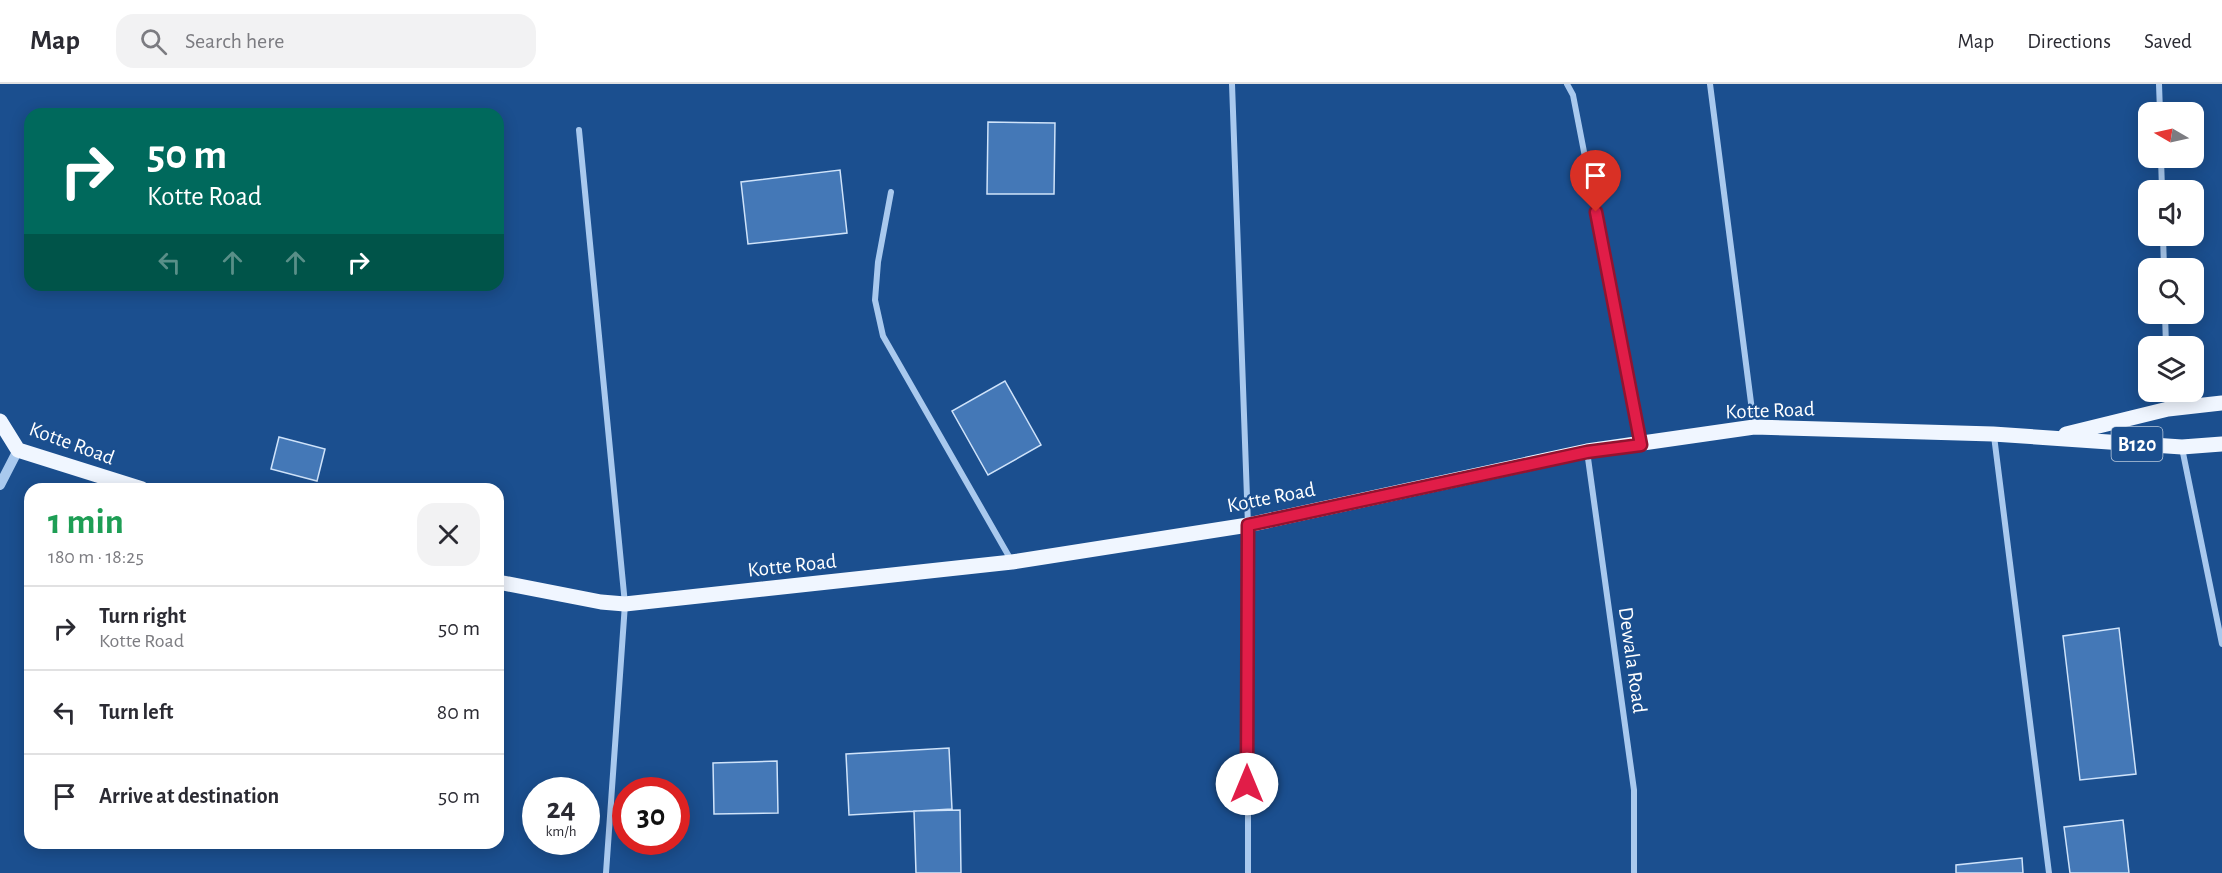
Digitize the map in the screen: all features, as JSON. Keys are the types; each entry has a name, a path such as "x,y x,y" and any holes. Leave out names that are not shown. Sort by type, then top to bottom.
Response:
{"main road":[{"name":"Kotte Road","path":"2052,437 2168,409 2222,403"},
{"name":"Kotte Road","path":"0,421 18,450 123,483"},
{"name":"Kotte Road","path":"504,583 601,602 625,604 1012,562 1248,525 1587,452 1754,428 1993,434 2182,447 2222,444"}],"street":[{"path":"1232,84 1248,525 1246,762 1248,873"},
{"path":"1567,84 1574,95 1641,445"},
{"path":"1710,84 1754,428"},
{"path":"2159,84 2160,102"},
{"path":"579,130 625,604 606,873"},
{"path":"891,192 878,262 875,300 883,336 1012,562"},
{"path":"2168,402 2168,409"},
{"path":"1993,434 2049,873"},
{"path":"2182,447 2222,644"},
{"path":"0,485 18,450"},
{"name":"Dewala Road","path":"1587,452 1634,790 1634,873"}],"building":[{"path":"988,122 1055,123 1054,194 987,194"},
{"path":"840,170 847,233 748,244 741,182"},
{"path":"1005,381 1041,445 988,475 952,411"},
{"path":"279,437 325,449 317,481 271,469"},
{"path":"2119,628 2136,774 2080,780 2063,636"},
{"path":"949,748 952,809 849,815 846,754"},
{"path":"777,761 778,813 714,814 713,763"},
{"path":"960,810 961,873 916,873 914,811"},
{"path":"2123,820 2129,873 2070,873 2064,827"},
{"path":"2022,858 2023,873 1956,873 1956,865"}],"route":[{"path":"1247,784 1248,525 1587,452 1641,445 1596,212"}]}
